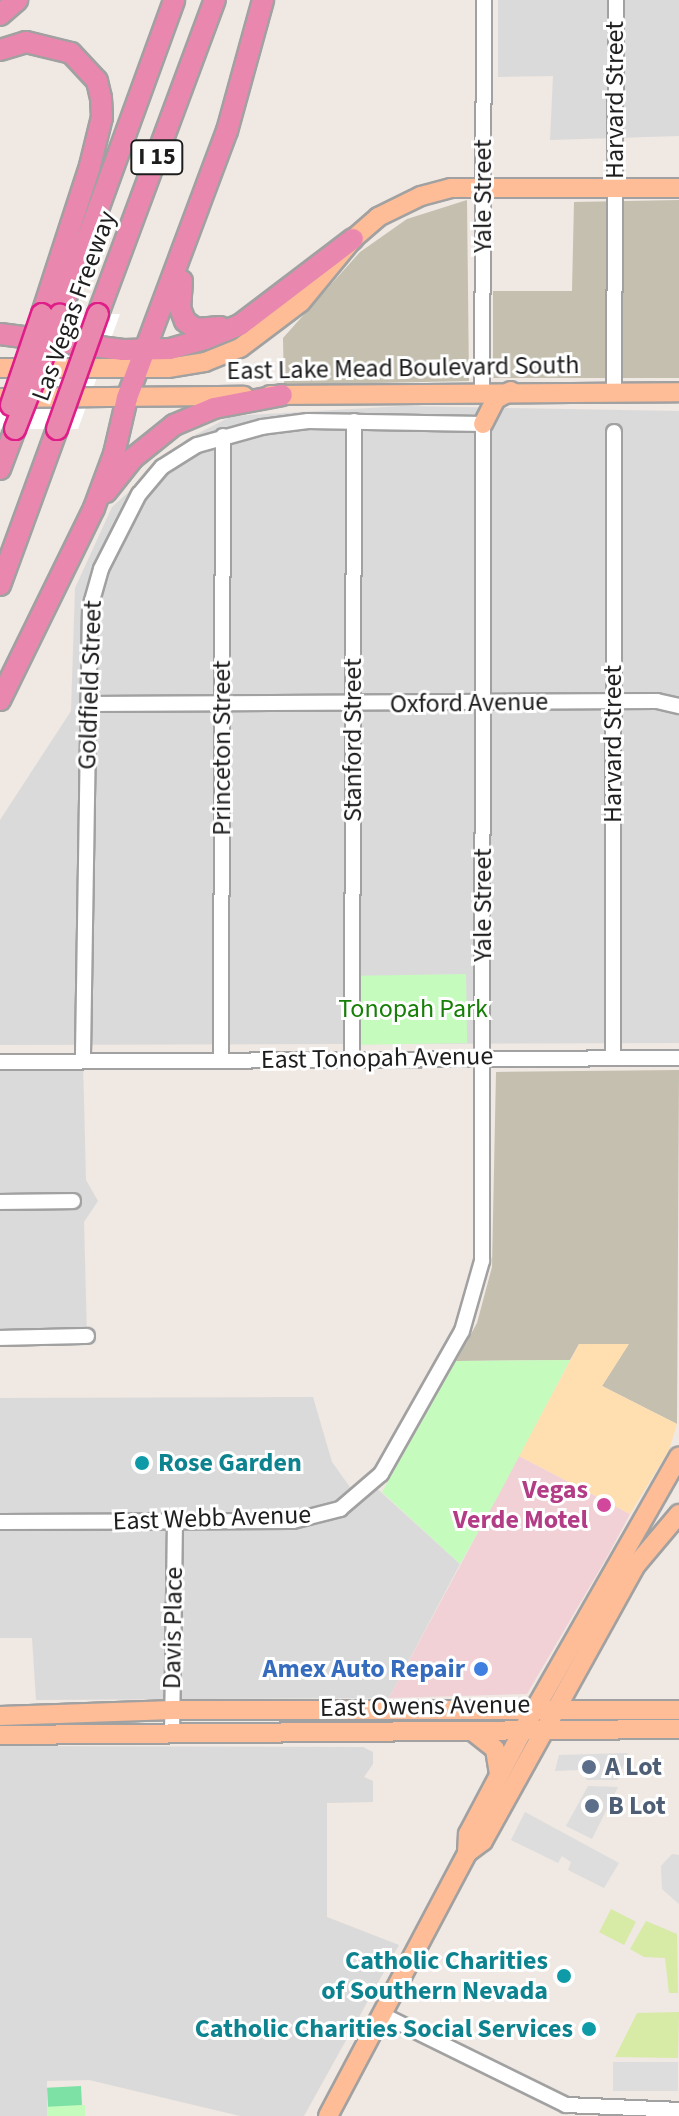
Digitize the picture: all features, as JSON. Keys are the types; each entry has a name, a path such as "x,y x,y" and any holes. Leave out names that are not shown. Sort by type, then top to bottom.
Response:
{"highway":[{"path":"0,15 17,0"},
{"name":"Las Vegas Freeway","path":"0,469 7,449 8,429 174,0"},
{"name":"Las Vegas Freeway","path":"0,585 215,0"},
{"path":"0,700 94,508 119,439 127,398 182,261 227,131 263,0"},
{"path":"0,50 26,42 71,53 97,81 101,98 102,117 51,314"},
{"path":"0,334 143,358 240,325 353,239"},
{"path":"182,261 180,308 190,326 214,328 260,310"},
{"path":"94,508 133,458 174,425 214,408 282,395"}],"main road":[{"path":"0,368 60,368 143,358 190,366 258,338 301,302 353,239 378,217 421,196 483,188 679,188"},
{"path":"483,424 496,399 511,391"},
{"name":"East Lake Mead Boulevard South","path":"0,398 511,391 679,392"},
{"path":"467,1853 468,1834 523,1730 679,1456"},
{"path":"328,2116 467,1853 483,1841 636,1565 679,1514"},
{"name":"East Owens Avenue","path":"172,1722 261,1710 679,1710"},
{"path":"0,1716 30,1714 172,1722"},
{"path":"30,1714 31,1734"},
{"path":"0,1735 172,1722"},
{"name":"East Owens Avenue","path":"172,1722 472,1731 679,1729"},
{"path":"472,1731 495,1749 499,1775"}],"street":[{"name":"Yale Street","path":"482,392 484,0"},
{"name":"Harvard Street","path":"614,391 616,0"},
{"name":"Goldfield Street","path":"83,1061 90,608 101,569 139,494 162,467 197,445 223,436 308,421 483,424"},
{"name":"Stanford Street","path":"352,1059 354,421"},
{"name":"Yale Street","path":"358,1497 381,1474 462,1331 476,1296 482,1261 483,424"},
{"name":"Harvard Street","path":"613,1056 614,432"},
{"name":"Princeton Street","path":"221,1060 223,436"},
{"name":"Oxford Avenue","path":"657,701 679,694"},
{"name":"Oxford Avenue","path":"89,704 657,701 679,706"},
{"name":"East Tonopah Avenue","path":"0,1062 677,1055"},
{"path":"0,1202 73,1201"},
{"path":"0,1338 87,1336"},
{"name":"East Webb Avenue","path":"0,1522 293,1521 329,1513 358,1497"},
{"name":"Davis Place","path":"172,1722 175,1521"},
{"path":"381,2014 566,2105 679,2110"}],"shaded area":[{"path":"498,0 679,0 679,136 550,140 553,76 498,77"},
{"path":"467,200 469,381 284,385 283,338 360,252 407,219"},
{"path":"679,200 679,378 493,378 493,291 572,291 574,202"},
{"path":"403,406 679,411 679,1043 0,1045 0,820 71,711 75,588 112,507 187,439 232,416"},
{"path":"83,1061 86,1180 98,1201 84,1222 87,1336 0,1338 0,1062"},
{"path":"679,1070 677,1424 602,1386 628,1345 579,1344 570,1360 456,1361 477,1323 492,1267 496,1072"},
{"path":"313,1397 332,1462 357,1497 372,1484 460,1564 389,1698 36,1700 32,1638 0,1638 0,1398"},
{"path":"519,1456 630,1514 607,1557 527,1694 389,1698"},
{"path":"0,1746 363,1747 373,1752 373,1764 364,1777 373,1781 373,1802 327,1803 327,1917 399,1945 304,2116 240,2116 89,2080 47,2081 47,2116 0,2116"},
{"name":"A Lot","path":"628,1753 618,1780 587,1780 579,1770 555,1771 559,1755"},
{"name":"B Lot","path":"588,1786 618,1787 592,1839 566,1826"},
{"path":"525,1812 619,1863 604,1888 568,1870 571,1862 562,1856 558,1863 511,1840"},
{"path":"672,1854 679,1855 679,1904 662,1889 661,1866"},
{"path":"613,2062 678,2062 678,2091 613,2091"}],"green space":[{"name":"Tonopah Park","path":"466,974 467,1043 360,1045 359,976"},
{"path":"570,1360 460,1564 382,1492 456,1361"},
{"path":"611,1909 636,1922 624,1945 599,1932"},
{"path":"646,1921 677,1934 678,1993 669,1993 665,1958 644,1957 630,1949"},
{"path":"679,2012 678,2058 615,2057 637,2013"},
{"path":"81,2086 82,2105 48,2107 47,2088"},
{"path":"47,2105 85,2105 85,2116 47,2116"}],"sand":[{"path":"579,1344 629,1344 602,1386 677,1424 669,1450 630,1514 519,1456"}],"pier":[{"path":"30,314 120,314 78,429 0,429 0,407"}],"place":[{"name":"Rose Garden","path":"142,1463"},
{"name":"Vegas Verde Motel","path":"604,1505"},
{"name":"Amex Auto Repair","path":"481,1669"},
{"name":"A Lot","path":"589,1767"},
{"name":"B Lot","path":"592,1806"},
{"name":"Catholic Charities of Southern Nevada","path":"564,1976"},
{"name":"Catholic Charities Social Services","path":"589,2029"}]}
